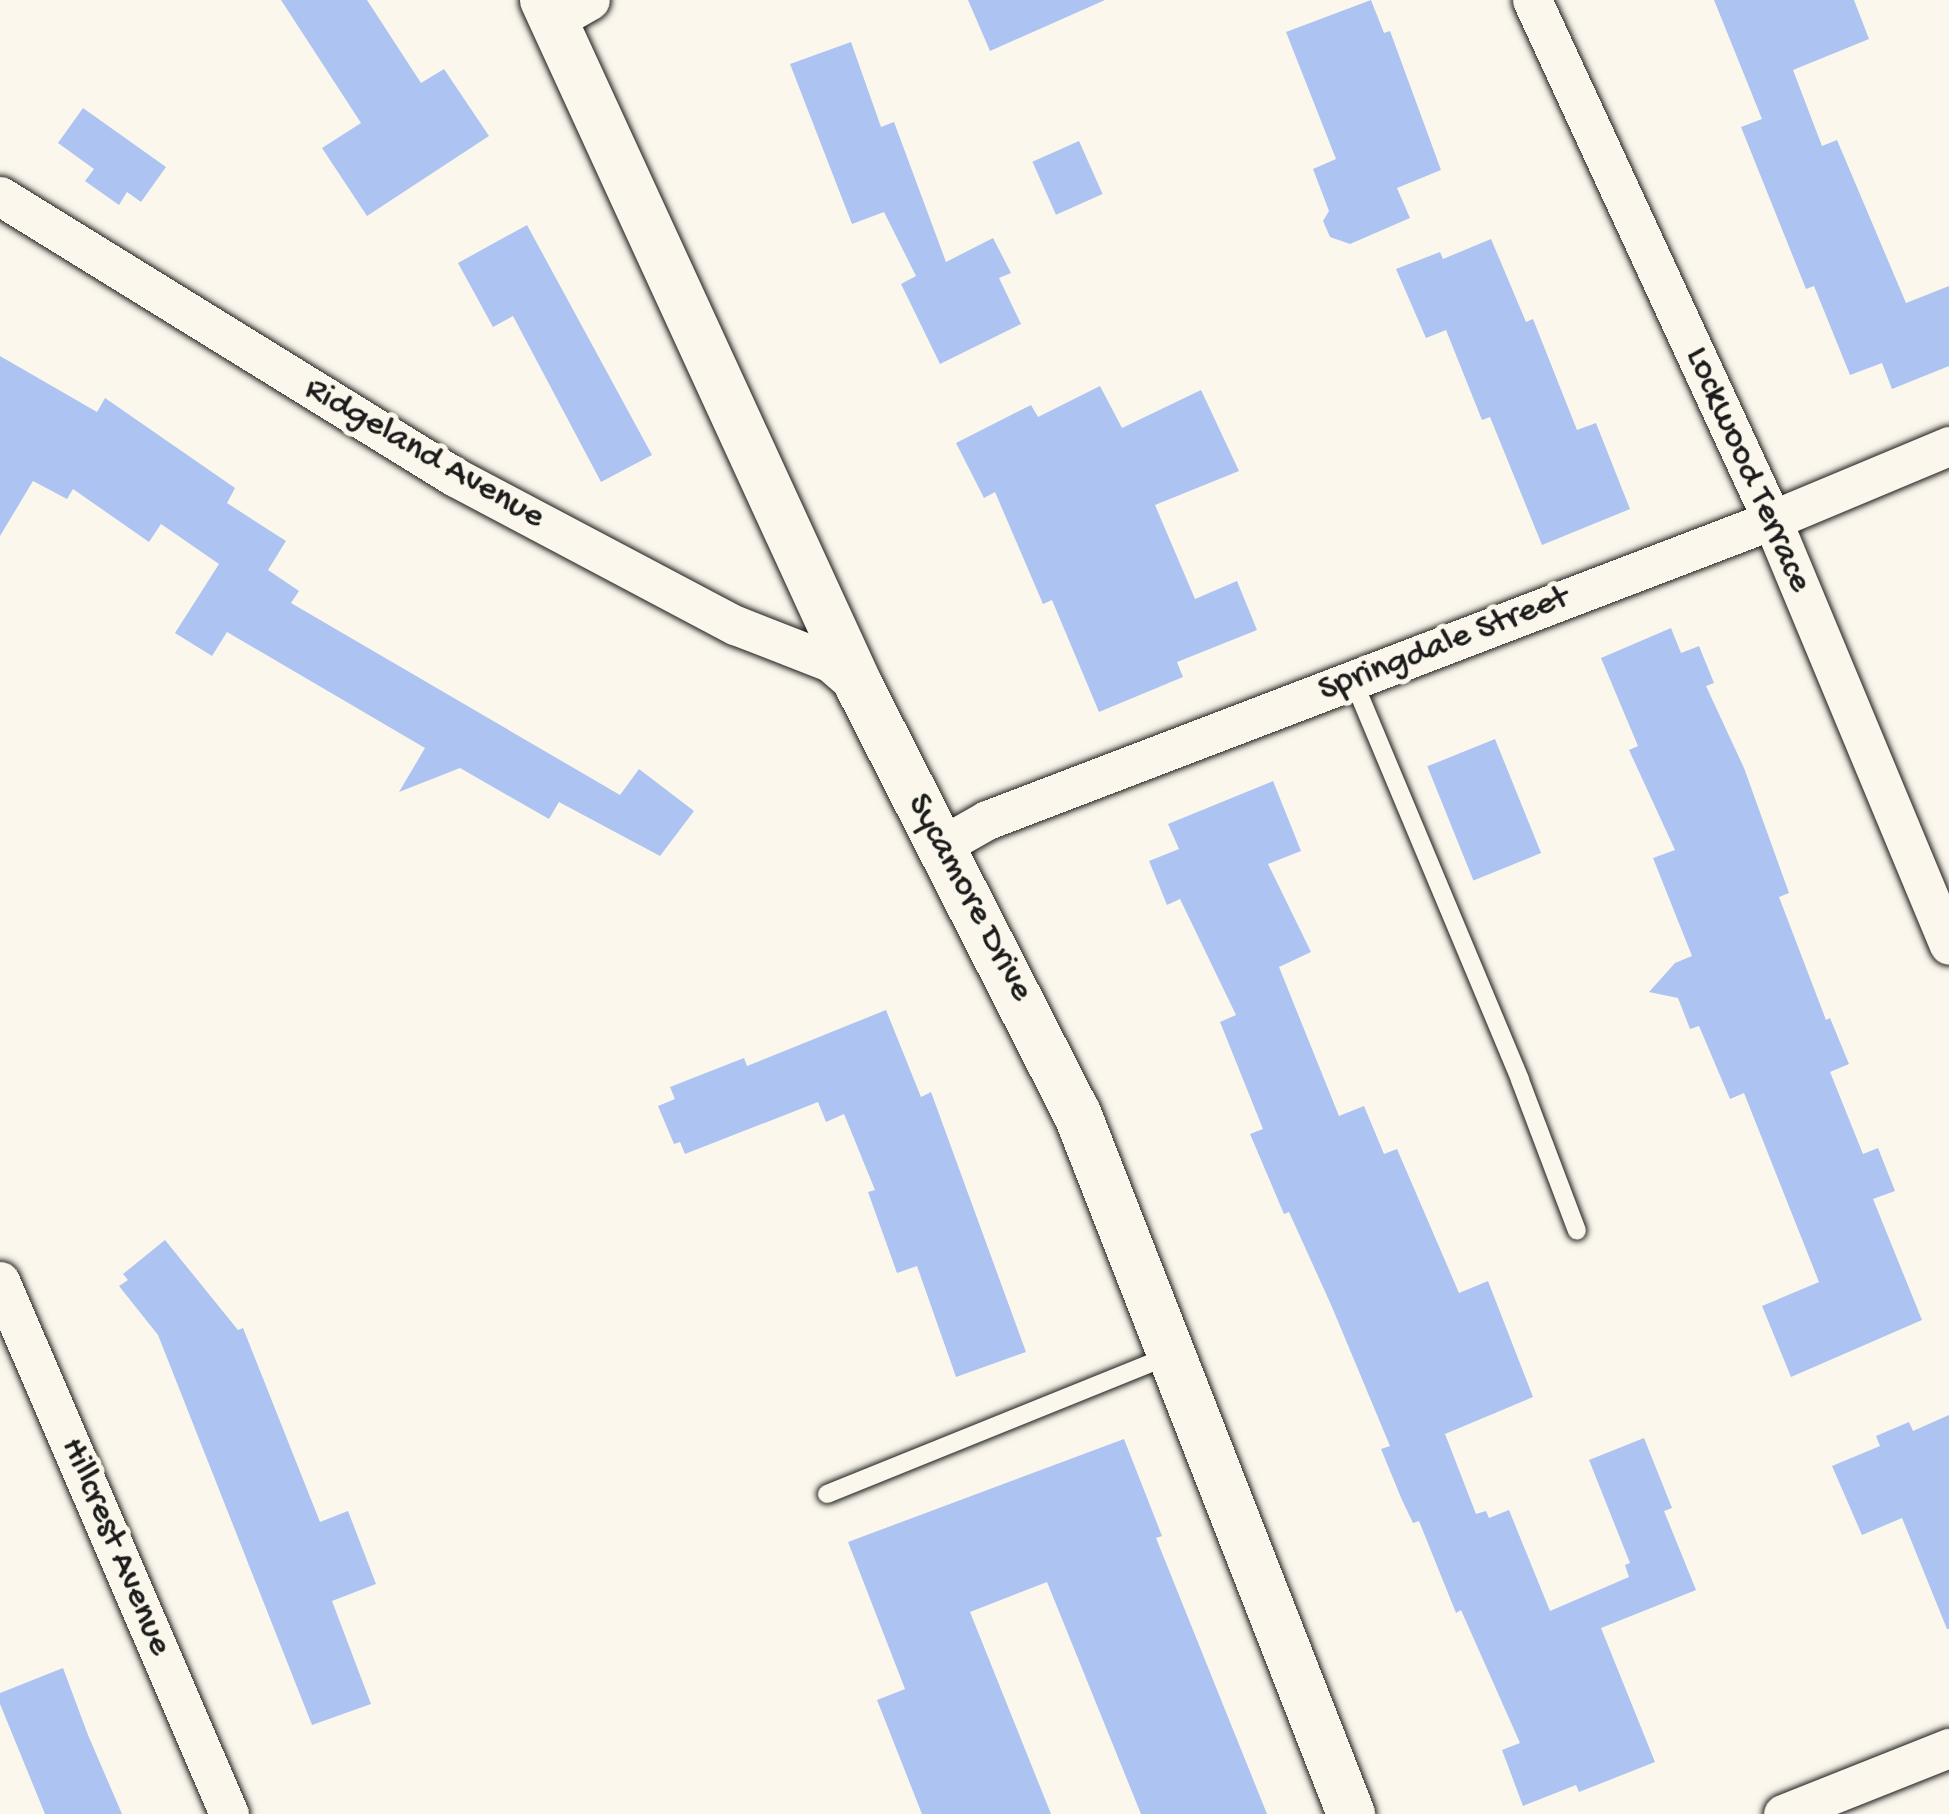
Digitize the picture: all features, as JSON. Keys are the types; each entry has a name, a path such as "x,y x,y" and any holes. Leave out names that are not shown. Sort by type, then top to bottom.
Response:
{"street":[{"name":"Lockwood Terrace","path":"1532,0 1772,520 1949,945"},
{"name":"Sycamore Drive","path":"563,6 860,688 1077,1113 1351,1814"},
{"name":"Ridgeland Avenue","path":"0,196 455,477 735,626 830,662 860,688"},
{"name":"Springdale Street","path":"941,846 987,820 1772,520 1949,446"},
{"name":"Hillcrest Avenue","path":"0,1281 229,1814"},
{"path":"1783,1814 1949,1748"}],"lane":[{"path":"1353,680 1520,1080 1577,1231"},
{"path":"827,1494 1173,1354"}],"building":[{"path":"281,0 367,0 421,83 444,69 489,136 367,216 322,148 361,123"},
{"path":"968,0 1105,0 990,51"},
{"path":"1371,0 1384,33 1390,31 1441,170 1397,188 1410,218 1350,244 1330,237 1323,221 1329,211 1313,169 1336,159 1286,32"},
{"path":"1714,0 1854,0 1869,39 1793,70 1822,146 1837,140 1906,303 1949,286 1949,366 1892,389 1882,363 1850,375 1814,286 1806,289 1741,127 1762,119"},
{"path":"851,42 881,127 894,122 946,262 993,238 1011,273 999,278 1021,324 940,364 901,284 916,276 884,212 852,224 790,64"},
{"path":"83,108 166,167 141,202 127,192 119,205 85,181 94,169 58,143"},
{"path":"1079,141 1103,194 1056,215 1032,162"},
{"path":"527,225 652,455 601,482 513,316 493,327 458,263"},
{"path":"1491,239 1526,322 1533,319 1577,430 1596,423 1630,509 1542,545 1490,417 1482,420 1446,330 1426,338 1396,269 1440,252 1443,259"},
{"path":"0,356 97,412 105,398 235,488 227,503 286,541 268,570 299,591 291,603 620,795 639,769 694,811 660,856 559,802 549,819 460,768 399,792 425,748 227,632 212,656 175,633 219,564 161,524 149,542 73,489 67,499 33,481 0,536"},
{"path":"1100,386 1122,428 1201,390 1239,471 1155,505 1195,599 1237,581 1257,630 1177,662 1183,677 1099,712 1052,600 1043,604 995,492 984,498 956,443 1031,405 1038,417"},
{"path":"1671,628 1681,653 1699,646 1714,683 1706,686 1744,768 1789,893 1779,897 1826,1020 1830,1018 1849,1064 1830,1072 1863,1154 1878,1148 1895,1191 1873,1199 1922,1320 1791,1377 1762,1306 1819,1282 1744,1093 1730,1099 1699,1026 1690,1029 1678,998 1649,992 1675,963 1692,956 1653,858 1675,850 1629,750 1638,746 1601,658"},
{"path":"1495,739 1541,853 1473,880 1427,766"},
{"path":"1273,781 1301,851 1268,864 1311,952 1279,967 1339,1116 1364,1106 1384,1154 1397,1149 1459,1293 1488,1281 1533,1397 1445,1434 1476,1514 1486,1511 1489,1518 1509,1510 1550,1611 1629,1577 1625,1565 1630,1563 1589,1460 1644,1438 1672,1508 1664,1511 1696,1590 1601,1628 1655,1762 1579,1792 1576,1785 1523,1806 1502,1750 1520,1743 1461,1610 1456,1613 1419,1521 1413,1523 1402,1500 1381,1449 1390,1446 1332,1307 1250,1134 1263,1129 1220,1022 1236,1015 1180,899 1167,905 1149,861 1179,849 1168,824"},
{"path":"886,1010 921,1097 931,1092 1026,1352 956,1377 917,1266 897,1273 868,1192 875,1190 844,1114 826,1122 818,1102 685,1154 680,1142 674,1144 658,1106 675,1099 670,1087 744,1058 747,1066"},
{"path":"165,1240 238,1330 243,1328 320,1522 348,1511 376,1584 332,1601 371,1704 312,1725 158,1335 119,1286 128,1280 123,1274"},
{"path":"1949,1415 1947,1629 1902,1518 1862,1535 1832,1466 1880,1446 1876,1436 1909,1422 1913,1431"},
{"path":"1124,1439 1162,1536 1156,1538 1267,1814 1141,1814 1047,1582 970,1612 1051,1814 922,1814 877,1700 905,1689 848,1542"},
{"path":"63,1668 122,1814 45,1814 0,1704 0,1693"}]}
